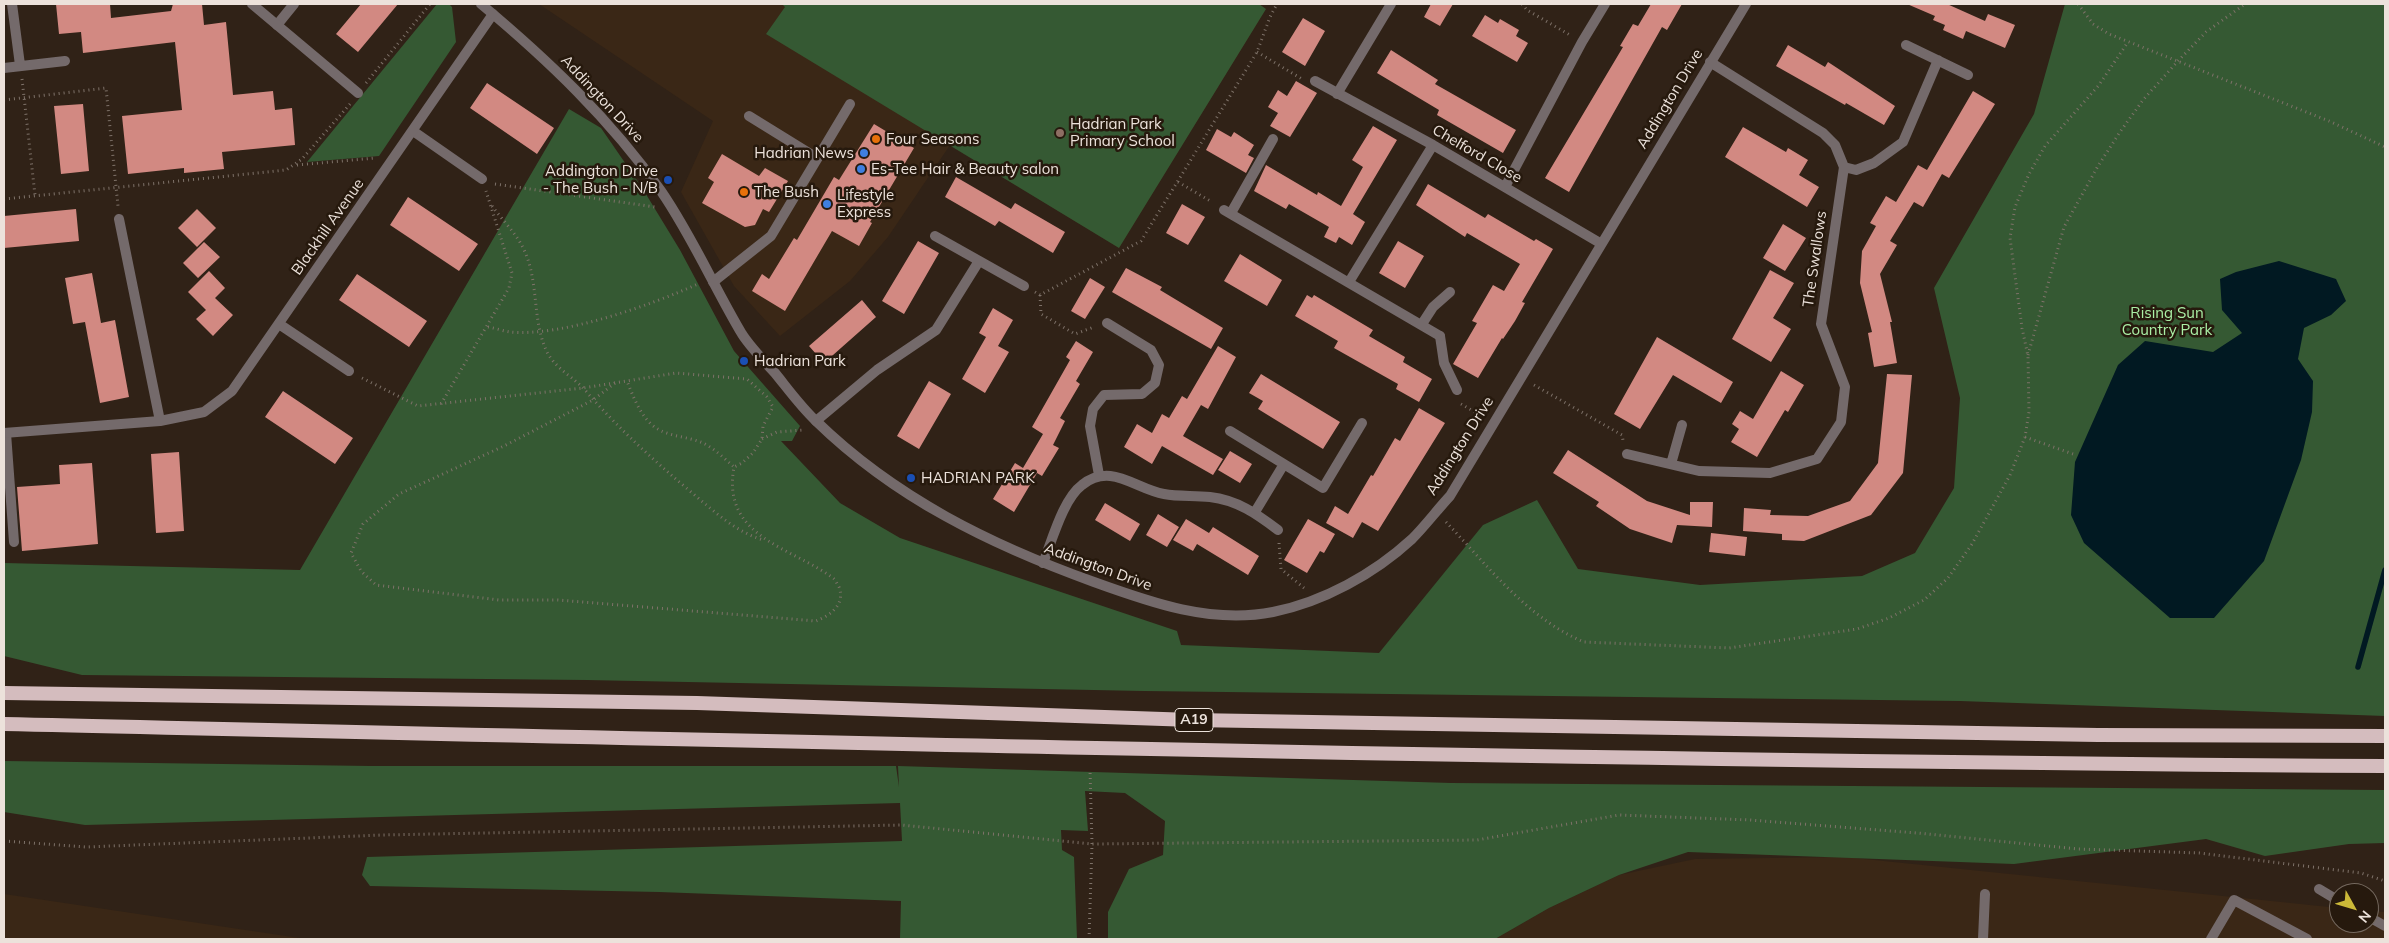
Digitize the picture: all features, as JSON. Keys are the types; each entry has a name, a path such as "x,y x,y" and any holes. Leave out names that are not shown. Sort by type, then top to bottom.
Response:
{"highway":[{"name":"A19","path":"4,693 697,704 1192,720 2098,736 2385,736"},
{"name":"A19","path":"4,724 1276,752 2018,764 2385,766"}],"street":[{"path":"12,4 20,65"},
{"path":"252,4 358,93"},
{"path":"277,25 294,4"},
{"name":"Addington Drive","path":"481,4 586,98 631,150 673,209 744,338 816,421 868,467 910,497 990,541 1044,563 1165,607 1218,616 1271,612 1318,600 1376,568 1412,539 1450,496 1600,243 1746,4"},
{"path":"1337,94 1391,4"},
{"path":"1505,187 1582,42 1605,4"},
{"name":"Blackhill Avenue","path":"5,433 160,420 204,412 232,391 493,14"},
{"path":"1906,45 1968,75"},
{"path":"1710,62 1823,133 1835,146 1844,167 1856,170 1874,163 1903,142 1938,60"},
{"path":"4,68 65,61"},
{"name":"Chelford Close","path":"1315,80 1337,94 1433,145 1600,243"},
{"path":"711,280 770,236 850,104"},
{"path":"749,116 817,158"},
{"path":"413,131 482,179"},
{"path":"1273,139 1227,211 1440,336 1444,364 1457,390"},
{"path":"1349,282 1433,145"},
{"name":"The Swallows","path":"1627,454 1699,470 1770,473 1817,459 1841,422 1845,387 1821,324 1844,167"},
{"path":"119,219 160,420"},
{"path":"935,236 1024,286"},
{"path":"816,421 877,370 936,330 979,261"},
{"path":"1422,324 1433,306 1450,292"},
{"path":"1099,475 1090,426 1093,409 1104,395 1142,394 1155,383 1159,365 1151,350 1107,323"},
{"path":"279,324 349,371"},
{"path":"1230,431 1322,488 1362,423"},
{"path":"1671,464 1682,425"},
{"path":"5,433 14,542"},
{"path":"1255,512 1284,464"},
{"path":"1044,563 1066,505 1081,485 1099,475 1118,477 1164,494 1211,497 1233,502 1255,512 1278,530"},
{"path":"2318,889 2329,895"},
{"path":"1983,939 1985,894"},
{"path":"2211,939 2234,900 2307,939"}],"path":[{"path":"296,165 358,93 430,4"},
{"path":"1040,295 1141,241 1257,52 1277,4"},
{"path":"1522,4 1527,10 1582,42"},
{"path":"2078,4 2093,24 2128,42 2329,121 2385,147"},
{"path":"2028,356 2064,227 2120,132 2144,100 2206,32 2245,4"},
{"path":"1436,511 1520,598 1567,634 1584,642 1729,648 1857,629 1889,618 1924,600 1948,578 1972,544 2010,475 2026,437 2029,412 2028,356 2022,328 2010,238 2015,207 2029,174 2045,146 2099,85 2128,42"},
{"path":"1257,52 1302,79 1315,80"},
{"path":"20,65 35,196"},
{"path":"4,100 106,88 119,219"},
{"path":"4,200 260,174 286,170 296,165 396,156"},
{"path":"482,179 498,185 673,209"},
{"path":"441,404 488,327 509,288 512,273 482,179"},
{"path":"1178,182 1227,211"},
{"path":"492,206 526,253 531,271 539,332 552,361 583,388 593,400 654,461 729,524 748,535 766,541 835,579 841,592 838,606 829,616 816,621 558,600 499,600 376,585 361,571 351,553 363,524 399,494 504,446 593,400 615,383"},
{"path":"488,327 510,332 558,330 623,312 711,280"},
{"path":"1024,286 1040,295"},
{"path":"1040,295 1041,314 1075,334 1107,323"},
{"path":"349,371 418,406 583,388 676,373 748,378 767,397 773,407 763,426 762,439 754,453 742,464 734,467"},
{"path":"1520,377 1622,435 1627,454"},
{"path":"627,381 640,410 652,425 685,439 703,443 719,453 734,467"},
{"path":"1460,404 1493,423"},
{"path":"762,439 777,432 788,430 826,430"},
{"path":"2026,437 2073,454"},
{"path":"734,467 731,484 734,501 750,526 766,541"},
{"path":"1278,530 1281,569 1318,600"},
{"path":"1089,939 1092,844 1090,768"},
{"path":"4,841 86,847 382,835 902,826 1092,844 1477,840 1628,815 1750,820 1917,833 2078,849 2199,853 2361,873 2385,881"}],"shaded area":[{"name":"Hadrian Park Primary School","path":"539,4 1259,4 1266,9 1119,248 950,145 888,237 850,281 780,336 734,286 681,192 713,121"},
{"path":"1845,857 2329,907 2329,933 2379,933 2379,912 2385,912 2385,939 1495,939 1549,908 1619,875 1695,859"},
{"path":"4,894 306,939 4,939"}],"green space":[{"path":"437,4 449,4 452,7 456,42 379,156 307,162"},
{"name":"Hadrian Park Primary School","path":"782,4 1259,4 1266,9 1119,248 766,34 785,7"},
{"name":"Rising Sun Country Park","path":"2065,4 2385,4 2385,716 1960,701 1144,691 586,680 82,675 4,656 4,563 300,570 569,109 601,128 641,186 680,250 734,351 800,426 792,441 781,441 840,503 900,538 1177,631 1181,645 1379,653 1483,525 1537,500 1578,569 1700,585 1862,576 1915,553 1954,488 1960,398 1934,288 2034,114"},
{"path":"4,761 371,766 896,766 899,787 898,766 1451,783 2385,790 2385,843 2349,844 2265,856 2206,839 2014,864 1688,852 1619,875 1549,908 1495,939 1108,939 1108,912 1129,869 1163,855 1165,821 1125,793 1085,791 1088,831 1061,830 1062,850 1074,857 1077,939 900,939 901,901 659,892 370,886 362,875 367,857 902,841 900,803 85,825 4,812"}],"water":[{"path":"2279,261 2336,279 2346,301 2331,315 2304,328 2298,359 2313,381 2312,412 2301,460 2264,561 2214,618 2170,618 2084,543 2071,515 2075,462 2118,365 2145,341 2213,352 2242,333 2222,310 2220,279 2236,272"}],"building":[{"path":"56,4 110,4 111,18 171,11 173,4 202,4 204,25 226,22 233,95 273,91 275,110 292,108 295,145 222,152 224,169 184,173 184,168 128,174 122,116 182,110 175,42 83,53 81,32 59,34"},
{"path":"361,4 398,4 358,52 336,34"},
{"path":"1431,4 1453,4 1440,26 1424,17"},
{"path":"1651,4 1682,4 1667,30 1662,27 1569,192 1545,178 1623,47 1620,46 1633,24 1638,26"},
{"path":"1907,4 1947,4 1985,21 1988,14 2015,25 2005,48 1966,31 1963,39 1943,30 1945,25 1933,20 1935,16"},
{"path":"1485,15 1498,23 1500,19 1519,30 1516,36 1528,43 1517,62 1472,36"},
{"path":"1303,18 1325,31 1305,66 1282,52"},
{"path":"1788,45 1825,67 1828,62 1895,106 1884,125 1776,66"},
{"path":"1391,50 1438,80 1435,84 1516,130 1503,153 1437,115 1439,110 1377,73"},
{"path":"1296,81 1317,93 1290,137 1270,126 1278,113 1268,107 1278,90 1287,96"},
{"path":"487,83 554,128 537,154 470,108"},
{"path":"1973,91 1995,104 1949,178 1942,174 1923,207 1914,202 1890,241 1897,245 1880,274 1892,322 1890,322 1897,363 1874,367 1868,333 1872,332 1860,283 1862,251 1876,226 1870,223 1886,196 1896,202 1918,165 1927,170"},
{"path":"83,104 89,171 61,174 54,106"},
{"path":"874,124 914,148 870,222 872,223 859,246 832,231 785,311 752,291 762,274 769,279 794,238 797,240 834,177 839,180"},
{"path":"1373,126 1397,140 1353,214 1365,222 1352,245 1339,237 1336,243 1324,237 1329,227 1289,204 1286,209 1254,191 1266,165 1317,195 1318,192 1341,206 1363,167 1352,160"},
{"path":"1743,127 1786,152 1788,148 1808,160 1799,175 1819,187 1807,207 1725,157"},
{"path":"1217,129 1231,137 1234,132 1254,145 1248,155 1254,158 1246,173 1206,150"},
{"name":"The Bush","path":"722,154 759,176 765,168 788,181 769,212 763,209 755,225 745,227 702,203 714,182 708,178"},
{"path":"956,177 1011,209 1015,203 1065,232 1053,253 999,221 995,226 945,197"},
{"path":"1428,184 1485,218 1488,214 1534,241 1536,239 1553,249 1522,302 1525,303 1515,321 1502,338 1478,378 1453,364 1477,323 1472,321 1493,285 1504,291 1520,264 1467,233 1465,237 1416,205"},
{"path":"408,197 478,244 459,271 390,225"},
{"path":"1182,204 1205,217 1188,245 1166,233"},
{"path":"76,209 79,241 4,248 4,216"},
{"path":"197,209 216,228 197,247 178,228"},
{"path":"1783,224 1806,238 1785,271 1763,258"},
{"path":"918,241 939,253 904,314 882,301"},
{"path":"1398,241 1424,256 1405,288 1379,273"},
{"path":"204,242 220,257 198,278 183,263"},
{"path":"1240,254 1282,280 1267,306 1224,281"},
{"path":"1126,268 1162,287 1160,290 1223,328 1211,349 1112,292"},
{"path":"1770,270 1794,283 1773,318 1791,329 1771,362 1732,339"},
{"path":"209,271 225,288 215,298 233,315 213,336 196,319 206,310 188,292"},
{"path":"92,273 101,323 115,320 129,397 100,403 85,322 73,324 65,278"},
{"path":"357,274 427,321 409,347 339,300"},
{"path":"1090,278 1105,287 1085,319 1071,311"},
{"path":"1307,295 1312,298 1314,295 1373,330 1369,336 1405,357 1403,362 1432,379 1419,402 1396,389 1398,384 1334,348 1338,341 1295,316"},
{"path":"862,300 876,317 824,363 809,346"},
{"path":"993,308 1013,320 998,346 1009,352 985,393 962,379 986,337 979,333"},
{"path":"1657,337 1733,382 1721,403 1673,375 1640,429 1614,414"},
{"path":"1076,341 1093,352 1076,381 1080,384 1060,418 1065,421 1053,445 1059,448 1042,476 1037,473 1014,512 993,499 1015,463 1023,468 1043,434 1032,427 1070,360 1066,357"},
{"path":"1218,346 1236,357 1208,409 1201,405 1183,436 1223,459 1213,475 1162,446 1152,464 1124,447 1137,424 1152,433 1162,414 1169,418 1182,396 1187,399"},
{"path":"1781,371 1804,385 1788,412 1785,410 1757,457 1731,442 1739,429 1732,424 1740,411 1753,419"},
{"path":"1261,374 1340,422 1323,449 1258,409 1263,401 1249,393"},
{"path":"1887,374 1912,375 1903,473 1871,515 1804,541 1782,540 1782,534 1743,531 1744,508 1771,510 1770,515 1808,516 1850,501 1878,463"},
{"path":"929,381 951,394 919,449 897,436"},
{"path":"283,391 353,438 335,464 265,417"},
{"path":"1419,408 1445,423 1378,531 1362,522 1353,538 1326,523 1335,506 1348,514 1395,438 1400,441"},
{"path":"1568,450 1647,501 1690,515 1690,502 1713,502 1712,527 1677,525 1672,543 1630,529 1596,506 1599,502 1553,473"},
{"path":"1230,451 1252,464 1240,483 1218,470"},
{"path":"179,452 184,531 156,533 151,454"},
{"path":"92,463 98,544 22,551 17,487 60,484 59,465"},
{"path":"1105,503 1140,524 1130,541 1095,520"},
{"path":"1158,514 1179,527 1167,547 1146,535"},
{"path":"1186,519 1209,533 1213,527 1259,556 1248,575 1197,544 1193,551 1173,540"},
{"path":"1308,519 1335,534 1324,553 1320,551 1307,573 1284,560"},
{"path":"1711,533 1747,537 1745,556 1709,552"}],"waterway":[{"path":"2358,667 2385,570"}],"place":[{"name":"Hadrian Park Primary School","path":"1060,133"},
{"name":"Four Seasons","path":"876,139"},
{"name":"Hadrian News","path":"864,153"},
{"name":"Es-Tee Hair & Beauty salon","path":"861,169"},
{"name":"Addington Drive - The Bush - N/B","path":"668,180"},
{"name":"The Bush","path":"744,192"},
{"name":"Lifestyle Express","path":"827,204"},
{"name":"Hadrian Park","path":"744,361"},
{"name":"HADRIAN PARK","path":"911,478"}]}
